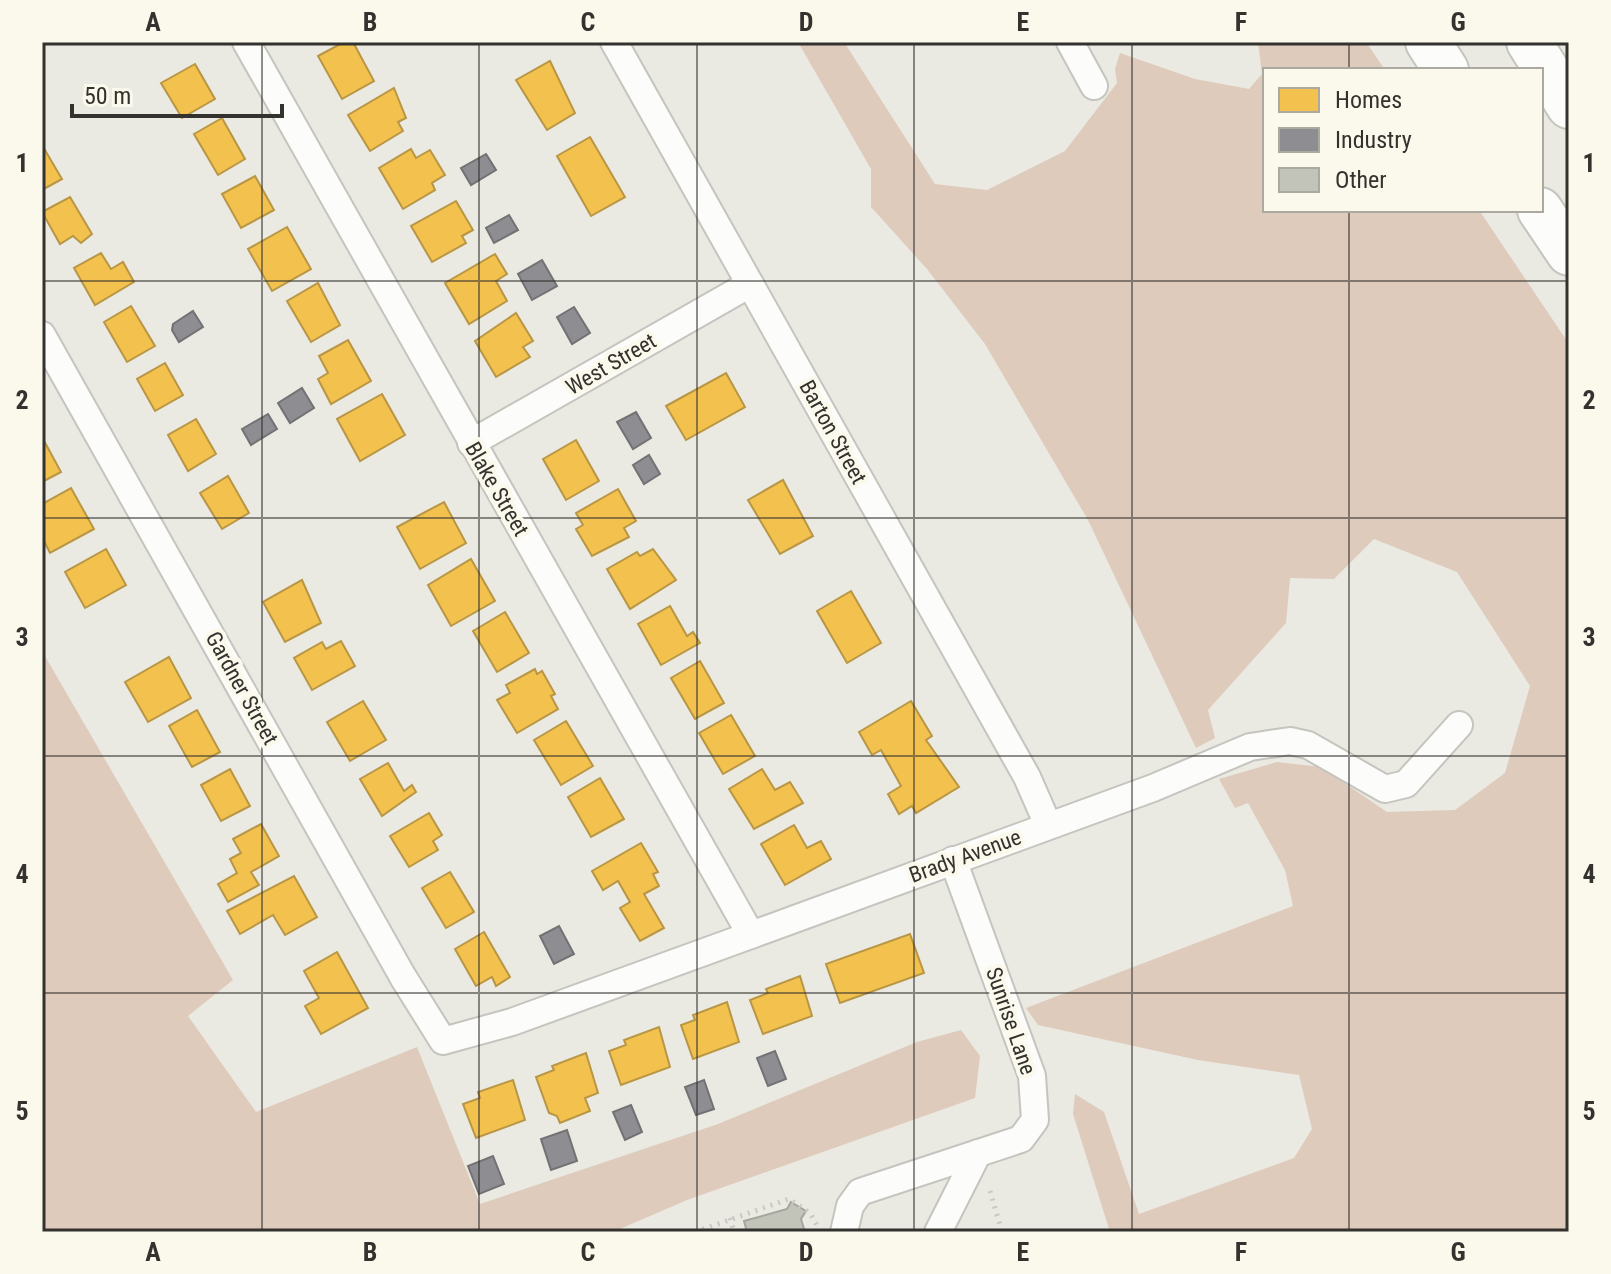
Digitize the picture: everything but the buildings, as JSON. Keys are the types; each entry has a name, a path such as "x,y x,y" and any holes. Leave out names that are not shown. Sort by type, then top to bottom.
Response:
{"highway":[{"path":"1428,42 1445,68"},
{"path":"1529,42 1569,106"},
{"path":"1549,42 1569,66"},
{"path":"1541,212 1569,253"}],"street":[{"name":"Blake Street","path":"246,42 751,935"},
{"name":"Barton Street","path":"614,42 1020,763 1048,825"},
{"path":"1070,42 1094,86"},
{"name":"West Street","path":"471,443 750,284"},
{"name":"Gardner Street","path":"42,335 443,1041"},
{"name":"Brady Avenue","path":"443,1041 512,1022 751,935 1153,788 1250,747 1290,741 1308,745 1385,789 1406,784 1459,725"},
{"name":"Sunrise Lane","path":"844,1232 850,1206 860,1192 1021,1139 1035,1120 1032,1076 953,860"},
{"path":"938,1232 978,1153"}],"path":[{"path":"988,1186 1002,1232"},
{"path":"695,1232 789,1199 810,1213 819,1232"},
{"path":"730,1218 734,1232"}],"shaded area":[{"path":"798,42 844,42 935,184 987,190 1065,151 1117,83 1115,69 1120,53 1195,79 1249,89 1262,74 1258,42 1366,42 1384,68 1263,68 1263,212 1480,212 1569,344 1569,1232 1110,1232 1073,1114 1075,1094 1104,1112 1139,1214 1294,1158 1312,1129 1299,1075 1198,1060 1038,1025 1026,1008 1293,906 1285,870 1248,803 1235,808 1219,779 1277,762 1321,767 1387,812 1455,810 1505,773 1530,686 1457,572 1374,539 1334,579 1290,578 1286,623 1208,710 1215,738 1196,748 1088,520 985,344 927,269 871,207 871,169"},
{"path":"42,651 233,980 188,1016 256,1112 417,1047 480,1204 718,1124 917,1042 961,1030 980,1056 975,1098 687,1200 613,1232 42,1232"}]}
